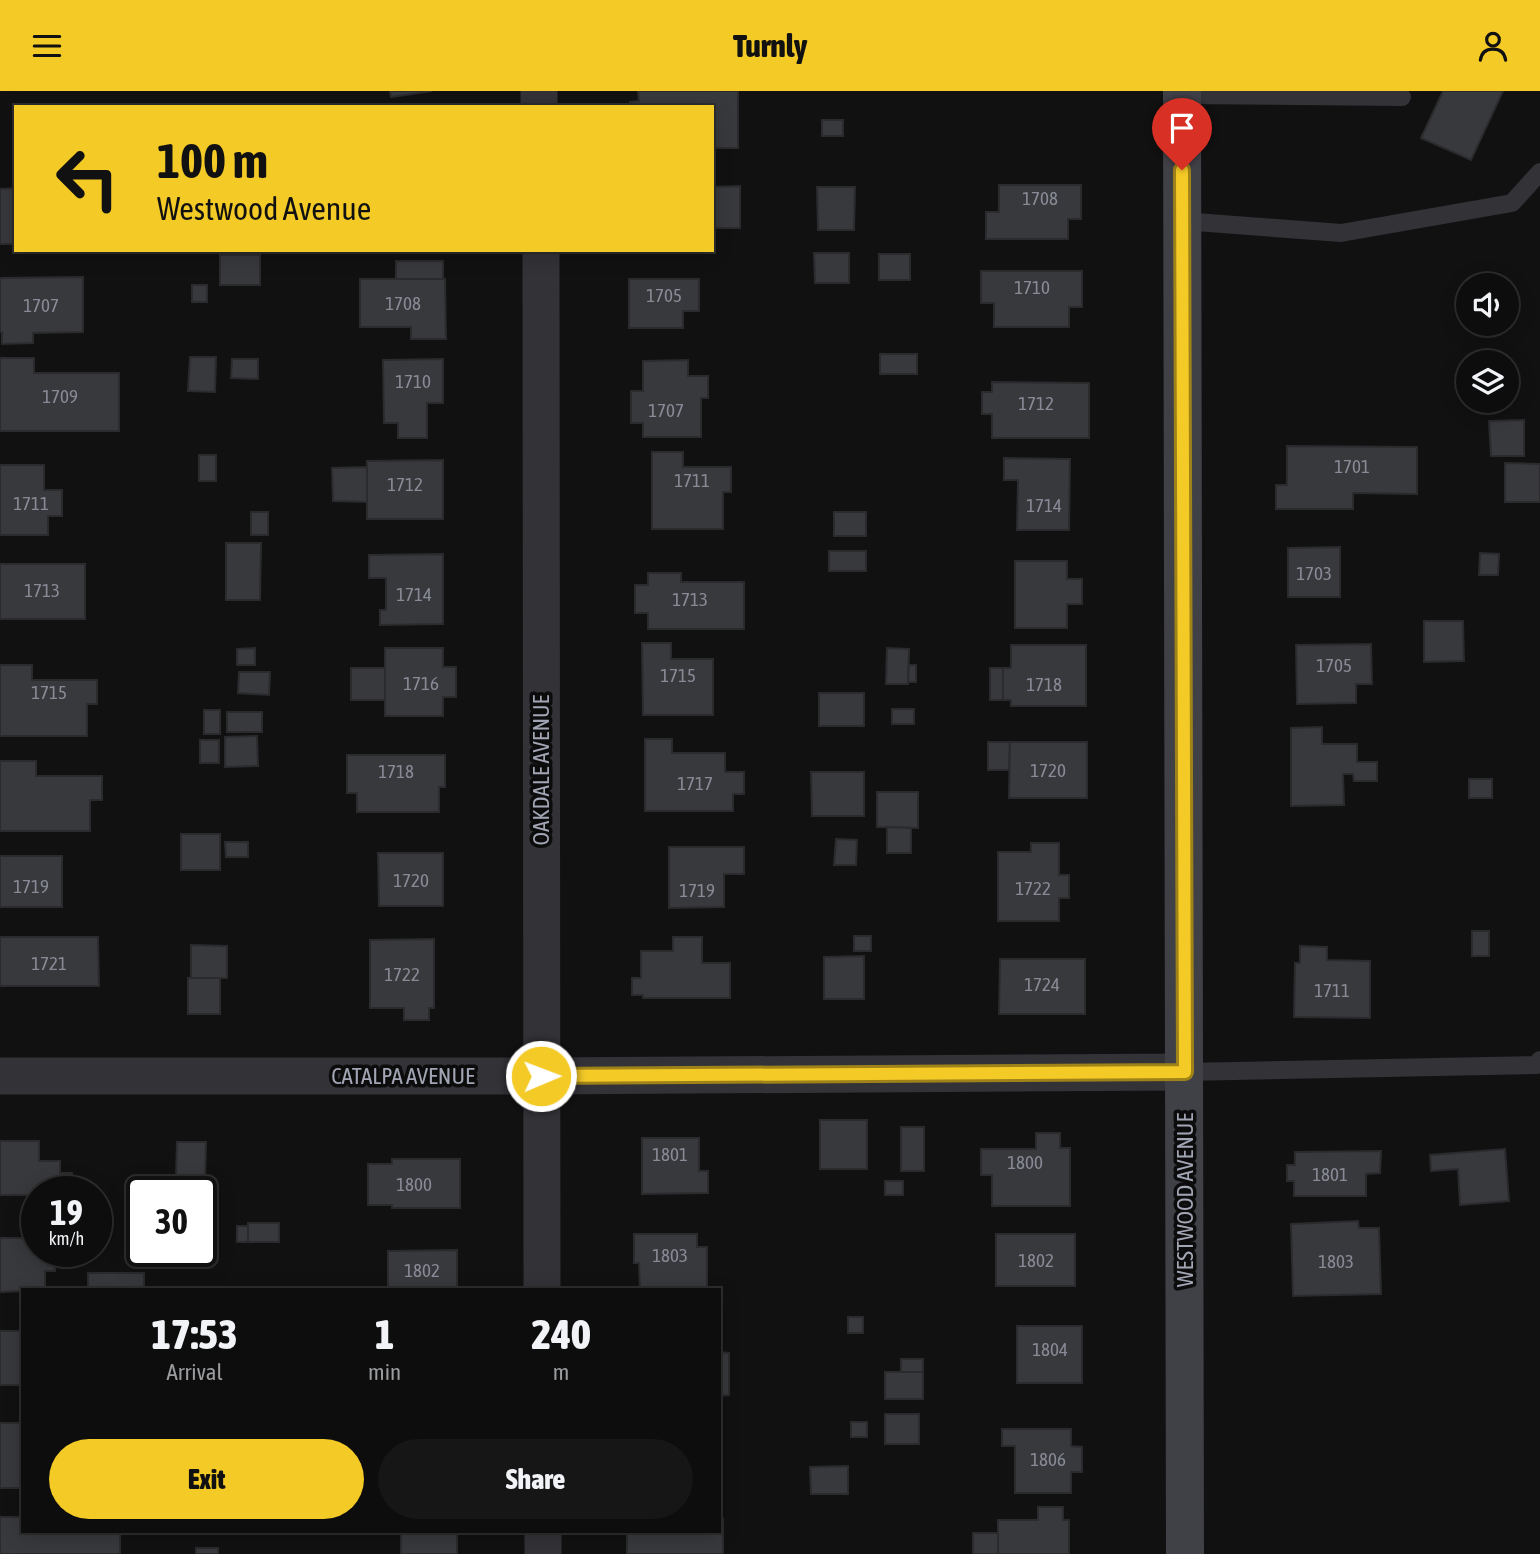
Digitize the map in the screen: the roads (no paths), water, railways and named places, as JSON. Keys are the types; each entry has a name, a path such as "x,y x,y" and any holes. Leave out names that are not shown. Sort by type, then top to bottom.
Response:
{"main road":[{"name":"WESTWOOD AVENUE","path":"1182,93 1185,1554"}],"street":[{"name":"OAKDALE AVENUE","path":"541,252 542,1288"},
{"name":"CATALPA AVENUE","path":"0,1076 1185,1072"},
{"path":"543,1533 543,1554"}],"lane":[{"path":"1182,93 1402,97"},
{"path":"1182,221 1341,233 1512,202 1540,172"},
{"path":"1185,1072 1537,1065 1540,1060"}]}
